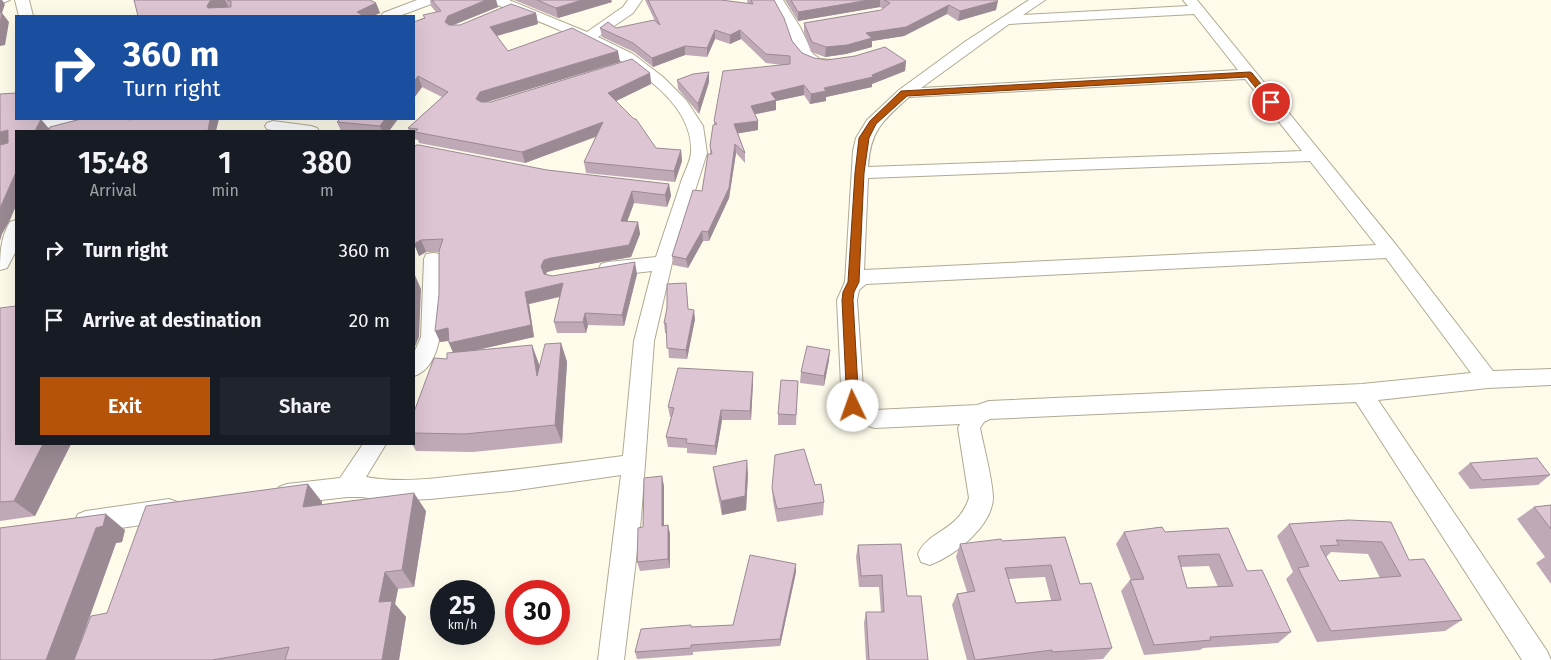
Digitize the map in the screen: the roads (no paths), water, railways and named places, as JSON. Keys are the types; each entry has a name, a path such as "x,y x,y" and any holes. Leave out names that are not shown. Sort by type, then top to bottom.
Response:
{"street":[{"path":"22,0 26,15"},
{"path":"391,15 429,0"},
{"path":"588,38 628,10 636,0"},
{"path":"776,0 798,27 805,56 812,62 823,64 843,60"},
{"path":"1038,0 1004,20 904,93 873,123 864,138 860,173 854,282 847,300 853,406 862,416 875,419 977,414 989,410 1362,393 1488,380 1551,377"},
{"path":"1004,20 1194,5 1313,156 1391,251 1488,380"},
{"path":"503,7 588,38 628,57 627,66 658,80 681,104 696,126 699,153 678,189 663,263 644,341 629,518 611,660"},
{"path":"904,93 1250,74"},
{"path":"37,125 85,124 101,120"},
{"path":"273,126 303,130"},
{"path":"860,173 1313,156"},
{"path":"0,263 13,244"},
{"path":"854,282 862,277 1391,251"},
{"path":"415,367 427,350 431,337 432,260"},
{"path":"592,272 663,263"},
{"path":"1362,393 1538,660"},
{"path":"930,554 964,530 976,514 981,498 969,428 972,418 977,414"},
{"path":"347,487 374,445"},
{"path":"268,496 347,487 362,487 385,491 430,489 511,481 633,464"},
{"path":"60,526 189,507"}],"lane":[{"path":"0,2 7,0"}]}
